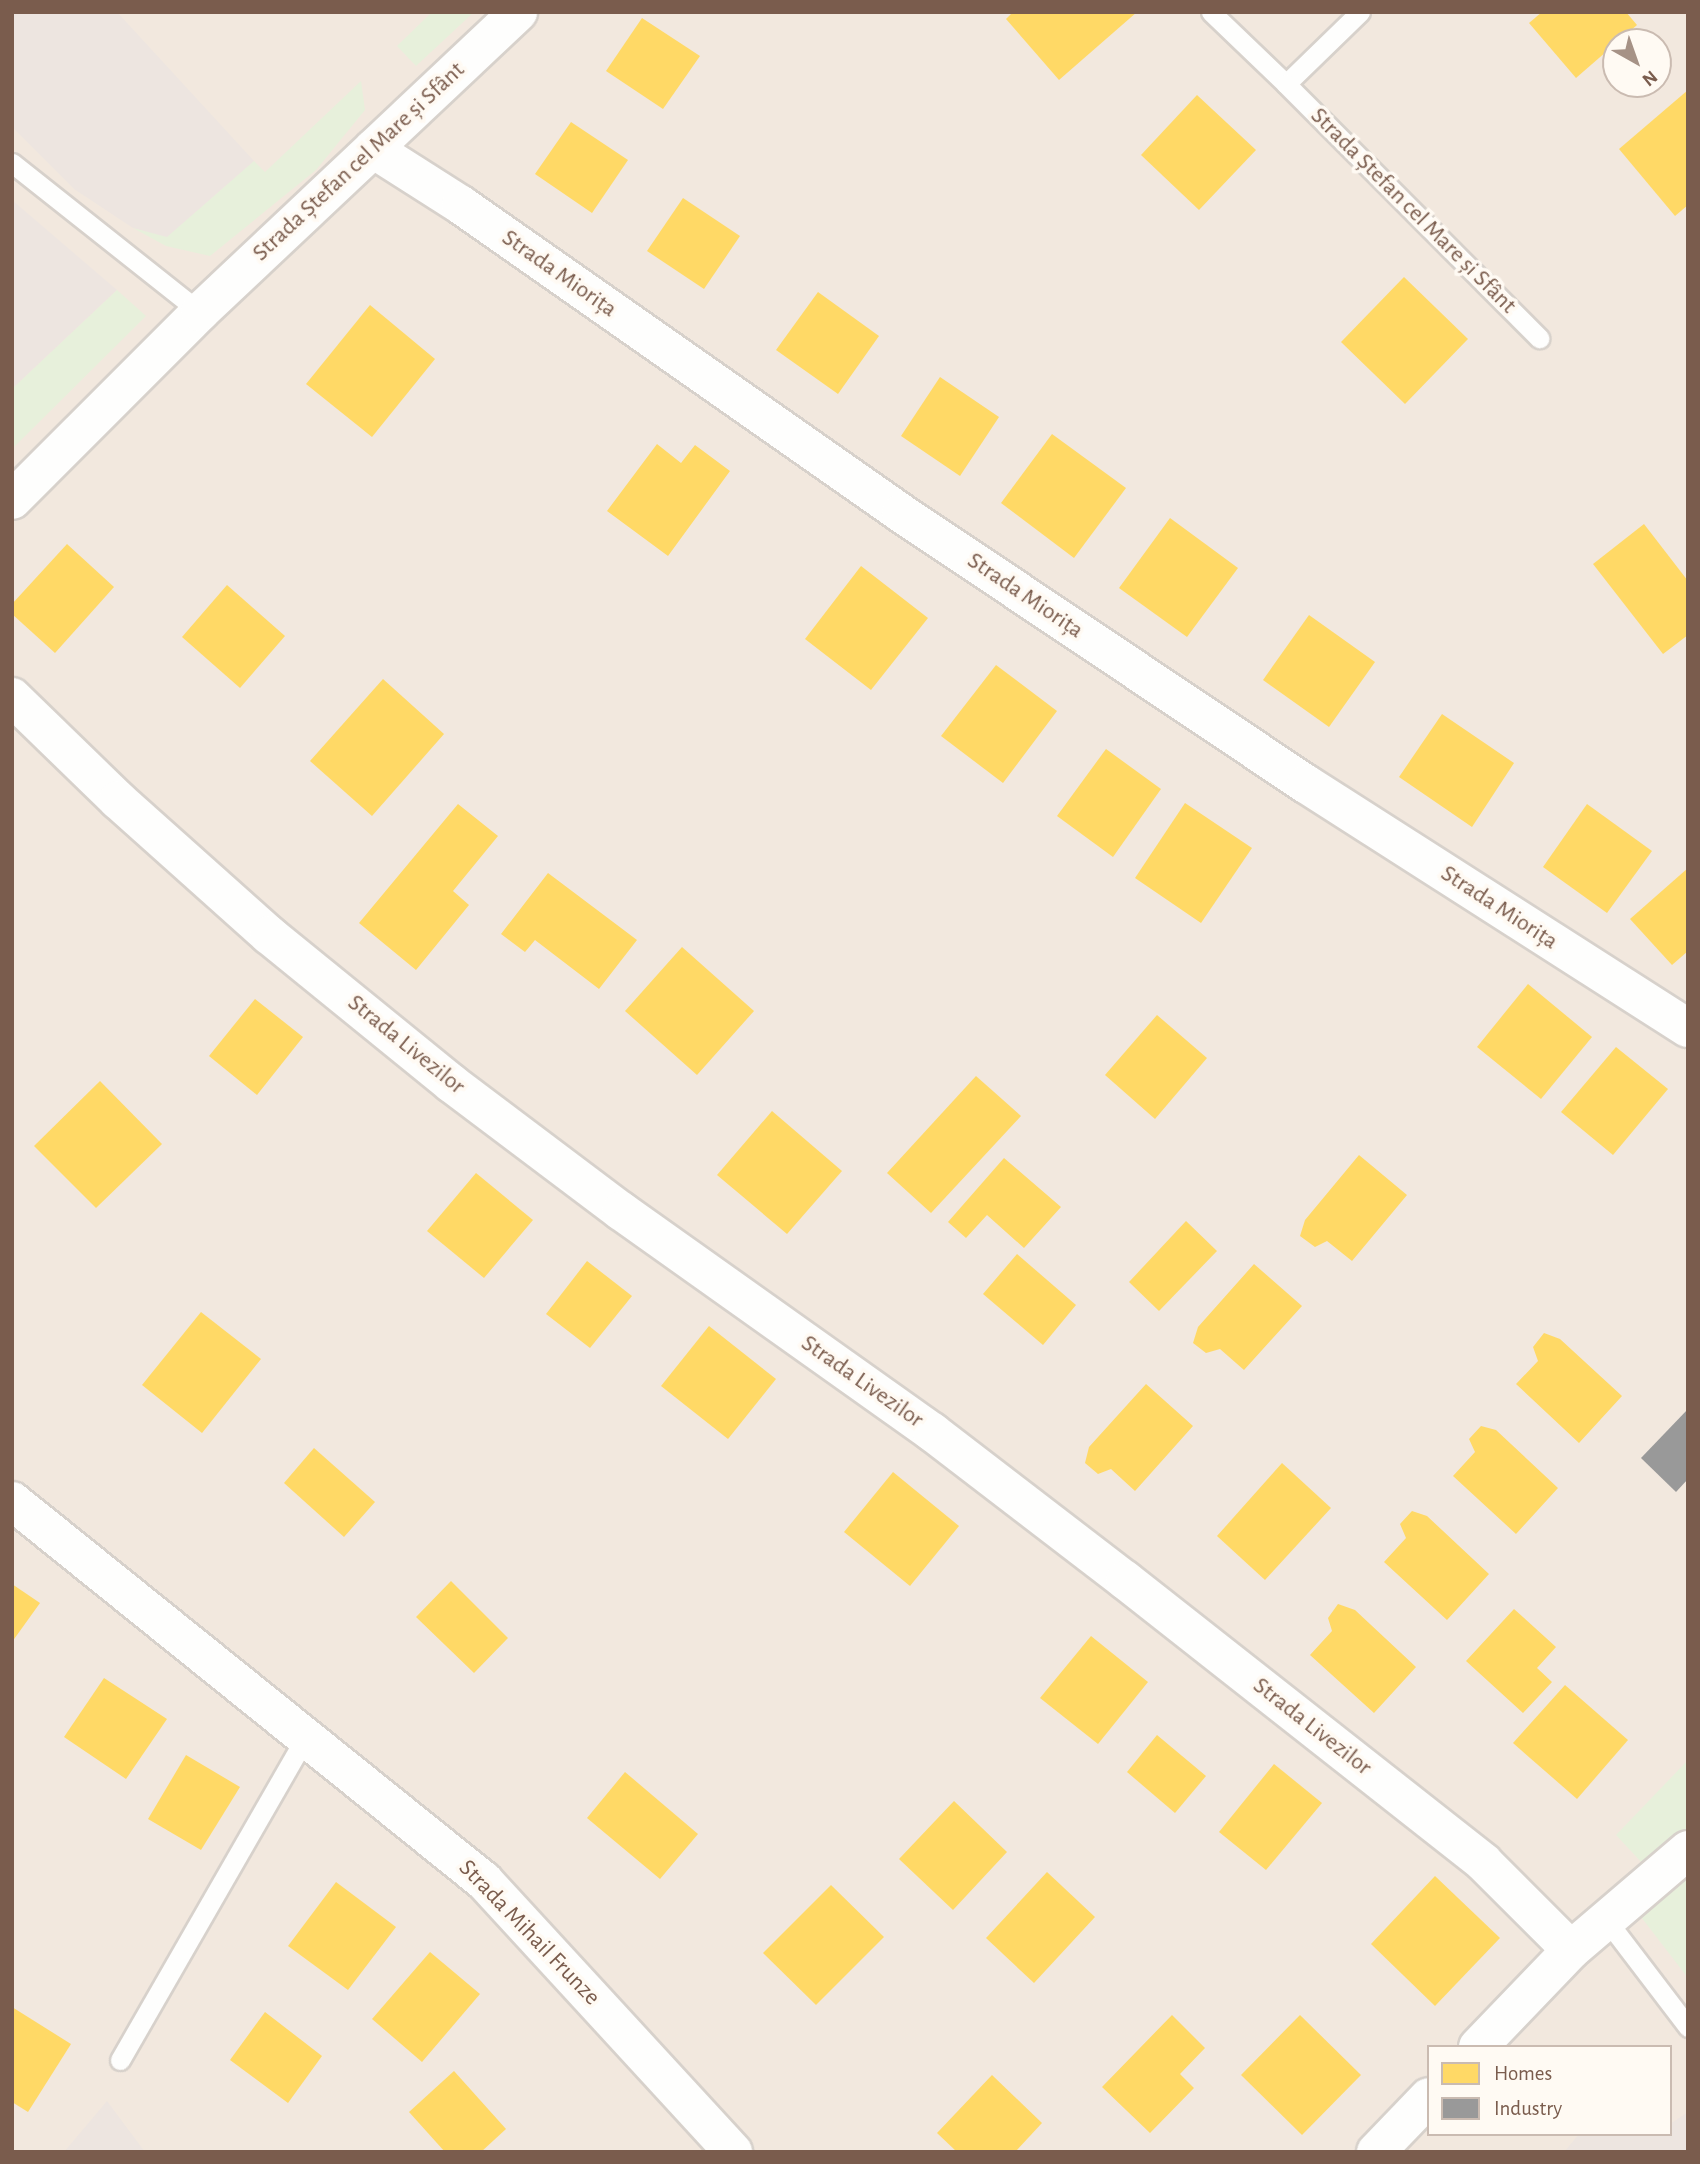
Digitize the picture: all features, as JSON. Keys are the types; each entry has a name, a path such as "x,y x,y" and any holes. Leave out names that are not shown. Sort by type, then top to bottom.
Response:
{"street":[{"name":"Strada Ștefan cel Mare și Sfânt","path":"12,500 200,312 518,12"},
{"name":"Strada Miorița","path":"373,149 461,205 912,521 1283,769 1688,1028"},
{"name":"Strada Livezilor","path":"12,697 118,800 259,926 441,1074 621,1212 932,1432 1125,1580 1483,1862 1571,1950"},
{"name":"Strada Mihail Frunze","path":"12,1501 485,1881 733,2152"},
{"path":"1480,2045 1605,1918 1688,1850"},
{"path":"1376,2152 1427,2099"}],"lane":[{"name":"Strada Ștefan cel Mare și Sfânt","path":"1211,12 1539,338"},
{"path":"1286,84 1360,12"},
{"path":"12,163 200,312"},
{"path":"120,2060 306,1736"},
{"path":"1605,1918 1688,2027"}],"shaded area":[{"path":"12,12 1688,12 1688,2152 12,2152"},
{"path":"12,12 117,12 254,161 167,238 133,228 74,189 12,127"},
{"path":"12,200 117,290 12,389"},
{"path":"107,2101 145,2152 64,2152"},
{"path":"1688,2112 1688,2152 1564,2152 1577,2136 1672,2136 1672,2123"}],"green space":[{"path":"432,12 474,12 416,66 397,46"},
{"path":"361,81 365,110 316,170 210,256 166,246 133,228 167,237 254,161 265,172"},
{"path":"117,290 146,316 12,449 12,389"},
{"path":"1688,1760 1688,1832 1644,1865 1616,1835"},
{"path":"1688,1873 1688,1978 1638,1913"}],"building: Homes":[{"path":"1013,12 1137,12 1059,80 1006,19"},
{"path":"1542,12 1626,12 1637,25 1634,28 1602,28 1602,55 1576,78 1529,23"},
{"path":"642,18 700,56 663,109 606,71"},
{"path":"1688,90 1688,205 1675,216 1619,149"},
{"path":"1197,95 1256,150 1199,210 1141,155"},
{"path":"571,122 628,160 592,213 535,174"},
{"path":"683,198 740,236 704,289 647,251"},
{"path":"1404,277 1468,339 1405,404 1341,342"},
{"path":"818,292 879,336 838,394 776,350"},
{"path":"370,305 435,359 372,437 306,384"},
{"path":"940,377 999,417 960,476 901,436"},
{"path":"1052,434 1126,488 1074,558 1001,503"},
{"path":"657,444 681,463 695,445 730,471 668,556 607,511"},
{"path":"1170,518 1238,568 1187,637 1119,588"},
{"path":"1644,524 1688,581 1688,635 1663,654 1593,564"},
{"path":"67,544 114,587 55,653 12,614 12,604"},
{"path":"861,566 928,618 871,690 805,639"},
{"path":"227,585 285,636 240,688 182,637"},
{"path":"1309,615 1375,662 1329,727 1263,680"},
{"path":"996,665 1057,711 1003,783 941,736"},
{"path":"383,679 444,734 372,816 310,761"},
{"path":"1442,714 1514,763 1472,827 1399,777"},
{"path":"1106,749 1161,789 1113,857 1057,816"},
{"path":"1185,803 1252,848 1201,923 1135,878"},
{"path":"458,804 498,836 453,891 469,905 416,970 359,923"},
{"path":"1587,804 1652,851 1607,913 1543,867"},
{"path":"1688,868 1688,951 1672,965 1630,919"},
{"path":"548,873 637,940 599,989 535,940 525,952 501,934"},
{"path":"682,947 754,1011 697,1075 625,1011"},
{"path":"1528,984 1592,1037 1541,1099 1477,1047"},
{"path":"255,999 303,1037 257,1095 209,1056"},
{"path":"1157,1015 1207,1058 1155,1119 1105,1075"},
{"path":"1616,1047 1668,1089 1613,1155 1561,1112"},
{"path":"976,1076 1021,1116 931,1213 887,1173"},
{"path":"100,1081 162,1144 96,1208 34,1146"},
{"path":"772,1111 842,1171 787,1234 717,1175"},
{"path":"1359,1155 1407,1195 1352,1261 1327,1241 1315,1247 1300,1236 1305,1220"},
{"path":"1004,1158 1061,1207 1024,1248 987,1215 966,1238 948,1222"},
{"path":"476,1173 533,1220 484,1278 427,1231"},
{"path":"1186,1221 1217,1251 1159,1311 1129,1282"},
{"path":"1017,1254 1076,1305 1043,1345 983,1294"},
{"path":"587,1261 632,1296 590,1348 546,1314"},
{"path":"1254,1264 1302,1306 1244,1370 1220,1349 1206,1353 1193,1343 1198,1327"},
{"path":"201,1312 261,1359 202,1433 142,1385"},
{"path":"709,1326 776,1379 728,1439 661,1386"},
{"path":"1544,1333 1560,1339 1622,1396 1579,1443 1516,1384 1538,1361 1533,1347"},
{"path":"1146,1384 1193,1426 1135,1491 1111,1469 1098,1474 1085,1463 1089,1447"},
{"path":"1481,1426 1496,1430 1558,1488 1516,1534 1453,1476 1475,1452 1469,1439"},
{"path":"314,1448 375,1502 344,1537 284,1483"},
{"path":"1282,1463 1331,1508 1265,1580 1217,1536"},
{"path":"893,1472 959,1526 910,1586 844,1532"},
{"path":"1412,1511 1427,1516 1489,1574 1447,1620 1384,1562 1406,1538 1400,1524"},
{"path":"451,1581 508,1638 474,1673 416,1617"},
{"path":"12,1584 40,1603 12,1642"},
{"path":"1338,1604 1355,1610 1416,1667 1374,1713 1310,1655 1332,1631 1328,1618"},
{"path":"1514,1609 1556,1647 1537,1668 1552,1682 1523,1713 1466,1661"},
{"path":"1091,1636 1148,1682 1098,1744 1040,1698"},
{"path":"104,1678 167,1719 126,1779 64,1737"},
{"path":"1565,1685 1628,1740 1577,1799 1513,1743"},
{"path":"1157,1735 1206,1776 1175,1813 1127,1772"},
{"path":"186,1755 240,1787 201,1850 148,1819"},
{"path":"1274,1764 1322,1803 1266,1870 1219,1832"},
{"path":"625,1772 698,1834 660,1879 587,1818"},
{"path":"954,1801 1007,1852 953,1910 899,1859"},
{"path":"1047,1872 1095,1917 1034,1983 986,1938"},
{"path":"1435,1876 1500,1938 1435,2006 1371,1944"},
{"path":"336,1882 396,1927 348,1990 288,1946"},
{"path":"831,1885 884,1937 816,2005 763,1953"},
{"path":"430,1952 480,1994 422,2062 372,2019"},
{"path":"12,2007 71,2044 28,2112 12,2102"},
{"path":"265,2012 322,2056 288,2103 230,2060"},
{"path":"1172,2015 1205,2048 1180,2074 1194,2088 1150,2133 1102,2087"},
{"path":"1300,2015 1361,2075 1302,2135 1241,2075"},
{"path":"454,2071 506,2129 481,2152 445,2152 409,2112"},
{"path":"992,2075 1042,2123 1015,2152 957,2152 937,2133"}],"building: Industry":[{"path":"1688,1409 1688,1479 1676,1492 1641,1458"}]}
